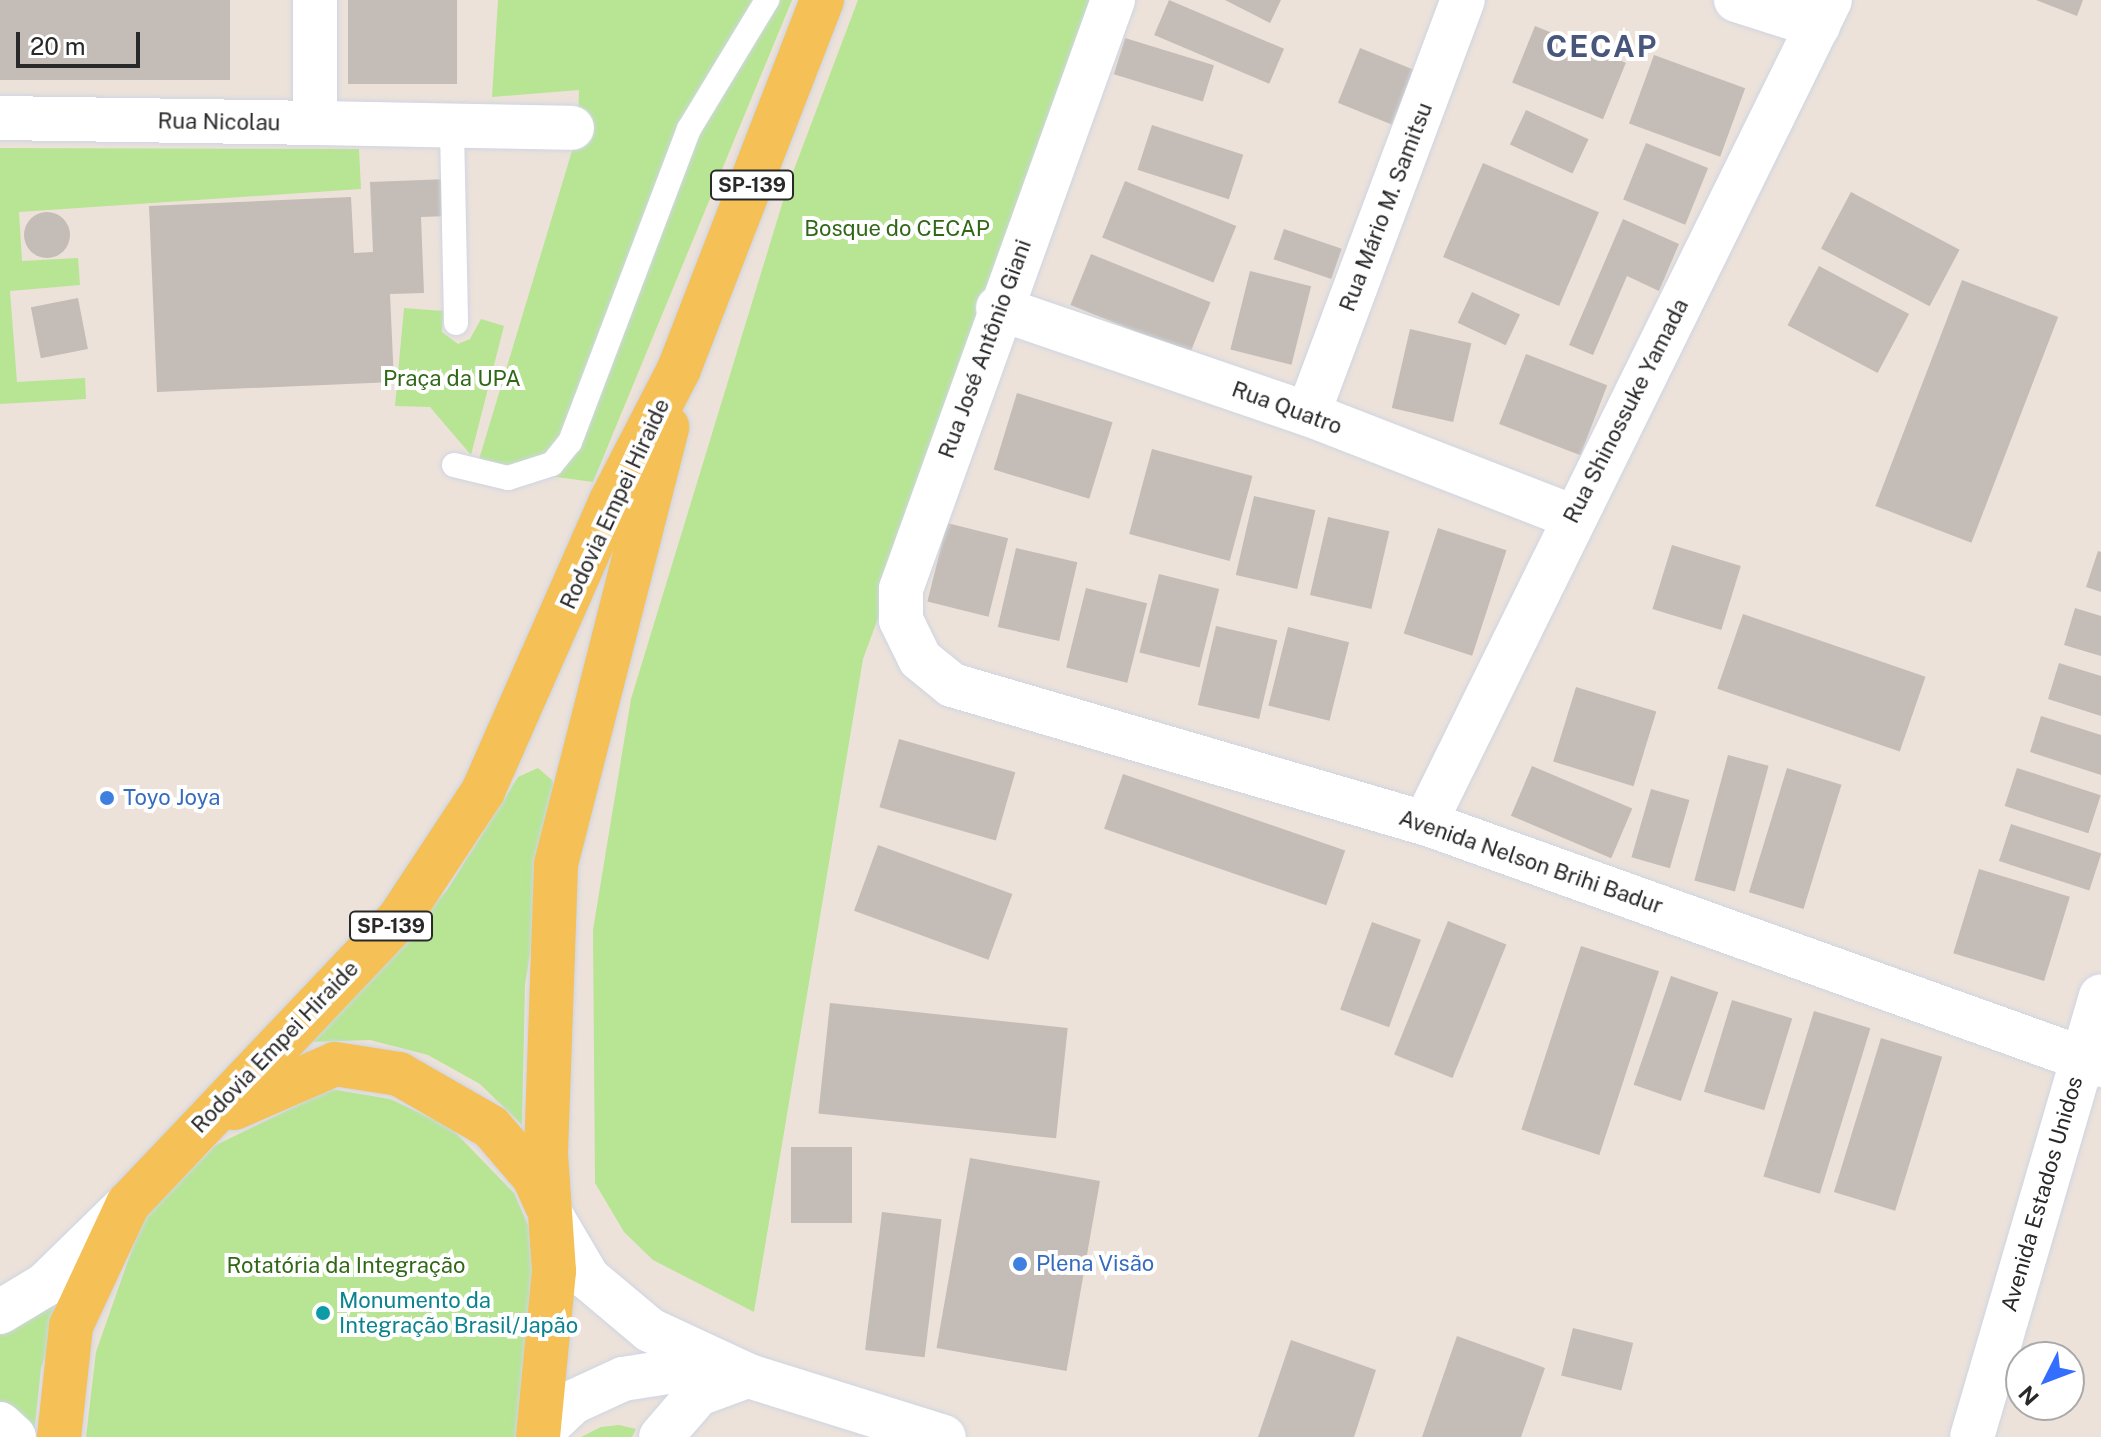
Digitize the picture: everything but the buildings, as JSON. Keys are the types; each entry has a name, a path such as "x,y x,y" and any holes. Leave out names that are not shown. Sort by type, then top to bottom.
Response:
{"main road":[{"name":"Rodovia Empei Hiraide","path":"59,1437 71,1326 128,1204 400,917 452,845 500,757 611,501 679,369 822,0"},
{"name":"Rodovia Empei Hiraide","path":"539,1435 552,1217 546,1153 560,838 643,538 679,369"},
{"path":"175,1151 272,1086 335,1064 366,1064 435,1089 491,1127 534,1177 552,1217"}],"street":[{"path":"315,0 315,123"},
{"name":"Rua José Antônio Giani","path":"952,685 908,640 901,589 998,308 1113,0"},
{"name":"Rua Mário M. Samitsu","path":"1308,414 1463,0"},
{"path":"1736,0 1824,13"},
{"name":"Rua Shinossuke Yamada","path":"1425,823 1573,517 1824,13"},
{"name":"Rua Nicolau","path":"0,118 315,123 452,129 572,128"},
{"name":"Rua Quatro","path":"998,308 1308,414 1573,517"},
{"name":"Avenida Nelson Brihi Badur","path":"952,685 1425,823 2091,1062"},
{"name":"Avenida Estados Unidos","path":"1972,1437 2091,1062 2101,997"},
{"path":"0,1312 45,1285 128,1204"},
{"path":"552,1217 599,1291 650,1330 734,1370 944,1437"},
{"path":"539,1435 573,1402 623,1379 734,1370"},
{"path":"661,1437 698,1394 734,1370"},
{"path":"0,1424 14,1437"}],"lane":[{"path":"454,465 508,478 552,464 570,442 689,129 767,0"},
{"path":"452,129 456,323"}],"green space":[{"path":"498,0 792,0 593,482 477,466 578,131 579,90 492,97"},
{"name":"Bosque do CECAP","path":"858,0 1105,0 863,659 754,1312 653,1260 624,1232 595,1183 593,930 631,699 787,188"},
{"path":"0,148 359,149 361,189 19,212 22,261 78,258 80,285 10,291 17,382 85,378 86,399 0,404"},
{"name":"Praça da UPA","path":"404,308 443,311 442,332 458,344 470,339 481,319 504,326 471,455 430,407 395,406"},
{"path":"538,768 553,781 555,798 525,985 522,1125 480,1084 428,1055 370,1040 311,1042 447,890 518,777"},
{"name":"Rotatória da Integração","path":"331,1089 390,1099 450,1127 514,1193 530,1230 532,1279 516,1437 86,1437 96,1352 143,1218 216,1145"},
{"path":"79,1266 41,1368 34,1435 0,1416 0,1318"},
{"path":"619,1425 636,1429 632,1437 581,1437 601,1427"}],"place":[{"name":"Toyo Joya","path":"107,798"},
{"name":"Plena Visão","path":"1020,1264"},
{"name":"Monumento da Integração Brasil/Japão","path":"323,1313"}],"district":[{"name":"CECAP","path":"1602,46"}]}
